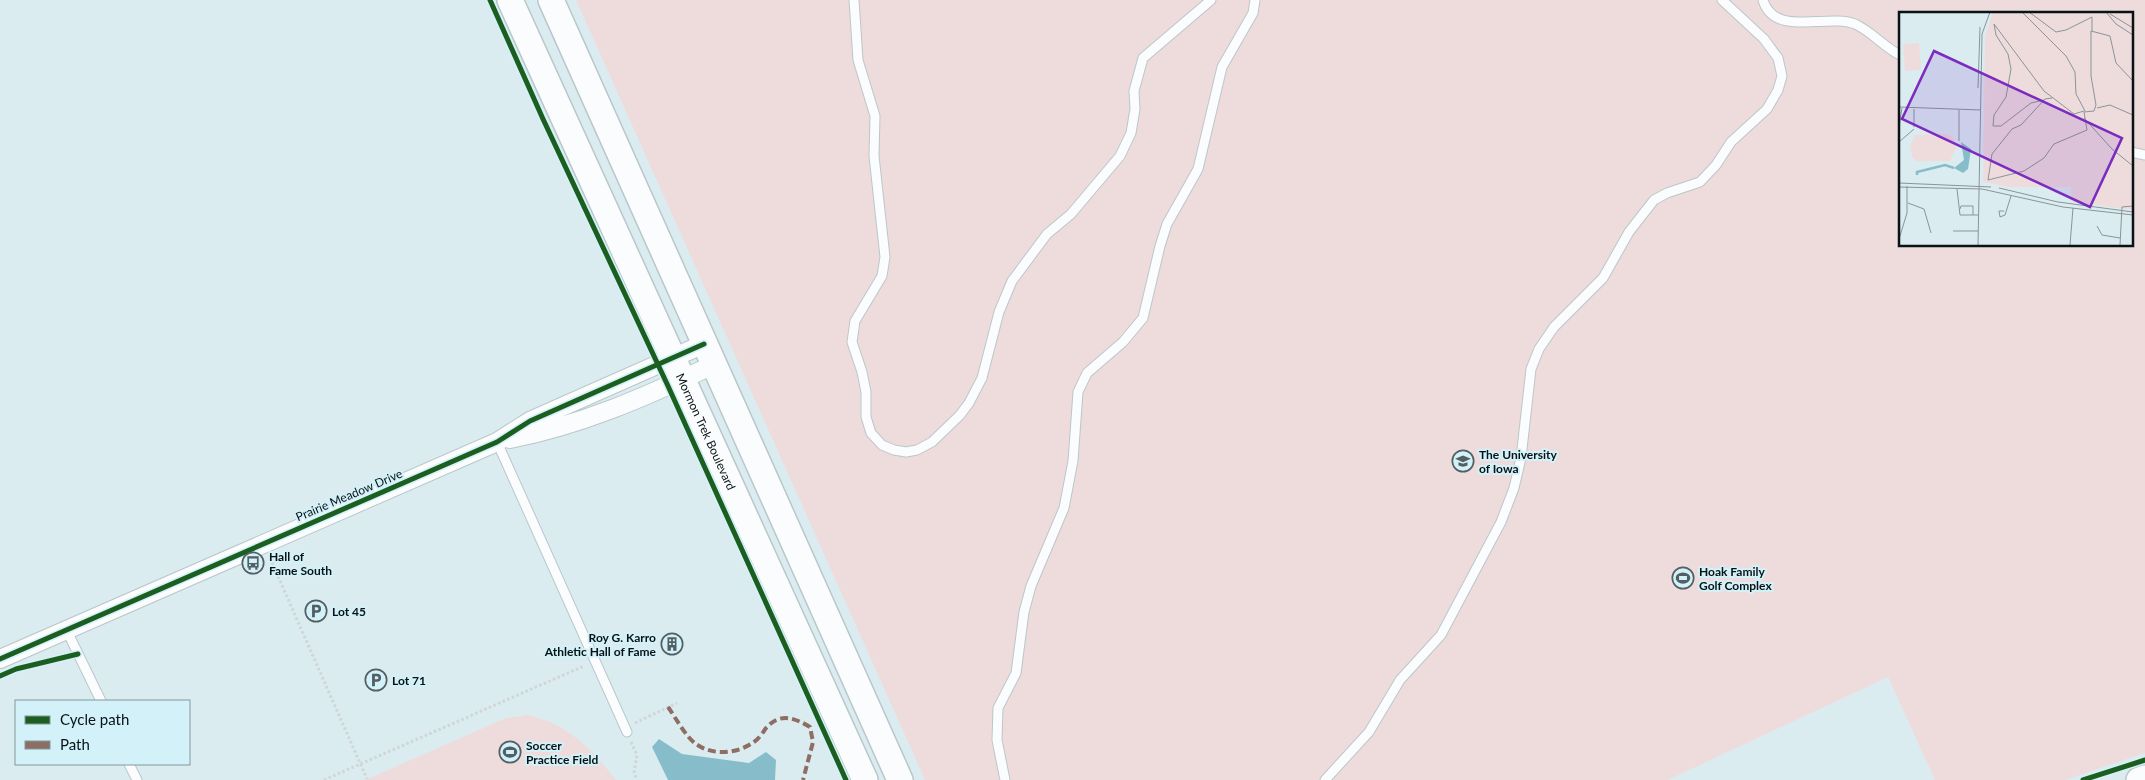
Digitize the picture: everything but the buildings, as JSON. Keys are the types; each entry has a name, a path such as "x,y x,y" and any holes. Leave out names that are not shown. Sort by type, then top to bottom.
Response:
{"main road":[{"name":"Mormon Trek Boulevard","path":"510,0 865,780"},
{"path":"551,0 900,780"},
{"path":"2139,780 2145,778"}],"street":[{"name":"Prairie Meadow Drive","path":"0,659 497,442 530,422 679,368 709,354"}],"lane":[{"path":"854,0 858,60 875,116 874,156 885,257 882,276 855,321 852,342 862,372 866,392 866,417 871,433 882,444 894,450 906,452 917,450 932,442 960,415 969,403 982,378 999,312 1012,281 1047,234 1071,214 1120,156 1131,134 1135,110 1134,91 1143,58 1211,0"},
{"path":"1004,780 997,740 998,708 1016,673 1024,612 1031,586 1064,508 1073,461 1078,392 1087,373 1123,342 1143,318 1167,224 1198,169 1222,67 1253,13 1255,0"},
{"path":"1325,780 1369,732 1400,680 1441,636 1456,612 1500,522 1514,488 1521,458 1531,369 1539,350 1554,327 1603,278 1629,232 1654,200 1667,193 1700,182 1716,165 1731,142 1768,109 1778,90 1782,76 1778,58 1764,39 1722,0"},
{"path":"1763,0 1771,14 1783,20 1802,22 1837,21 1854,24 1899,54"},
{"path":"2132,152 2145,155"},
{"path":"497,442 626,730"},
{"path":"66,629 101,700"},
{"path":"129,765 136,780"}],"path":[{"path":"263,543 367,779"},
{"path":"324,780 596,661"},
{"path":"637,780 634,774 637,755 626,730 678,703"}],"shaded area":[{"name":"The University of Iowa","path":"576,0 2145,0 2145,753 2065,780 1935,780 1888,677 1668,780 925,780"},
{"path":"527,715 554,724 577,738 597,757 616,780 365,780 506,718"}],"water":[{"path":"659,739 682,754 749,763 766,752 776,760 775,780 668,780 652,747"}],"marked path":[{"path":"668,707 692,741 703,748 717,752 733,751 747,746 756,741 771,723 782,718 793,719 810,727 813,742 803,780"}],"cycle path":[{"path":"490,0 543,119 668,386 846,780"},
{"path":"0,659 497,442 530,421 704,344"},
{"path":"0,676 16,669 78,654"},
{"path":"2083,780 2145,760"}],"place":[{"name":"The University of Iowa","path":"1463,461"},
{"name":"Hall of Fame South","path":"253,563"},
{"name":"Hoak Family Golf Complex","path":"1683,578"},
{"name":"Lot 45","path":"316,611"},
{"name":"Roy G. Karro Athletic Hall of Fame","path":"672,644"},
{"name":"Lot 71","path":"376,680"},
{"name":"Soccer Practice Field","path":"510,752"}]}
